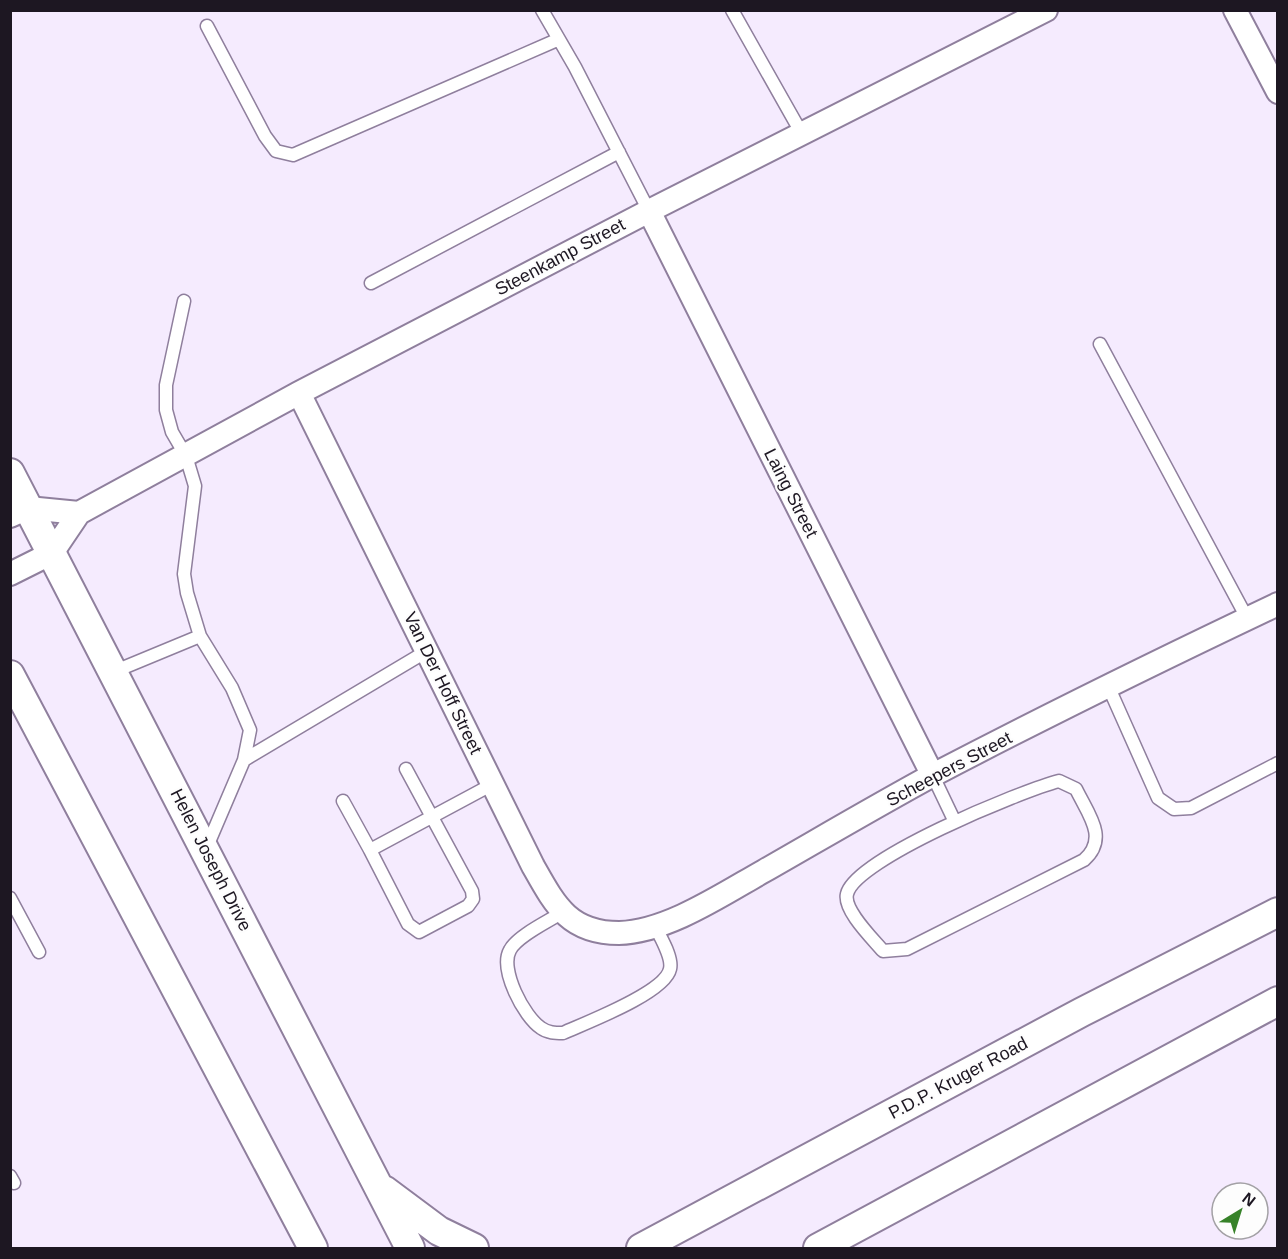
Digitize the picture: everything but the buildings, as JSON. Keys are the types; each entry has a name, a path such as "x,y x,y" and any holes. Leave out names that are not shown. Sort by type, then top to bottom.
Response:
{"street":[{"name":"Steenkamp Street","path":"52,553 79,513 299,393 649,210 1046,10"},
{"path":"1235,10 1278,92"},
{"name":"Laing Street","path":"649,210 933,776"},
{"name":"Van Der Hoff Street","path":"299,393 533,866 553,902 572,922 596,932 622,933"},
{"name":"Helen Joseph Drive","path":"10,473 19,512 52,553 410,1248"},
{"path":"19,512 79,513"},
{"path":"10,574 52,553"},
{"name":"Scheepers Street","path":"622,933 655,926 697,909 933,776 1278,604"},
{"path":"10,675 310,1244"},
{"name":"P.D.P. Kruger Road","path":"640,1248 1082,1012 1278,912"},
{"path":"818,1248 1278,1001"},
{"path":"377,1186 440,1231 474,1248"}],"lane":[{"path":"542,10 557,40 575,67 649,210"},
{"path":"732,10 802,134"},
{"path":"207,26 265,136 276,151 293,155 557,40"},
{"path":"371,283 619,152"},
{"path":"184,301 168,376 166,410 172,432 186,456 195,486 184,574 187,593 200,636 246,716 250,730 244,760 206,850"},
{"path":"1100,344 1247,618"},
{"path":"113,672 200,636"},
{"path":"244,760 427,651"},
{"path":"1109,688 1158,798 1174,809 1191,808 1278,763"},
{"path":"343,801 408,924 419,932 444,921 468,906 473,899 472,891 434,815 406,769"},
{"path":"933,776 954,820"},
{"path":"1059,782 1076,789 1098,836 1095,847 1084,860 908,950 883,951 848,908 847,893 858,877 954,820 1033,788 1059,782"},
{"path":"370,850 493,784"},
{"path":"10,898 39,952"},
{"path":"563,912 514,944 506,960 507,974 531,1021 543,1030 552,1033 563,1033 653,990 670,969 669,959 655,926"}]}
